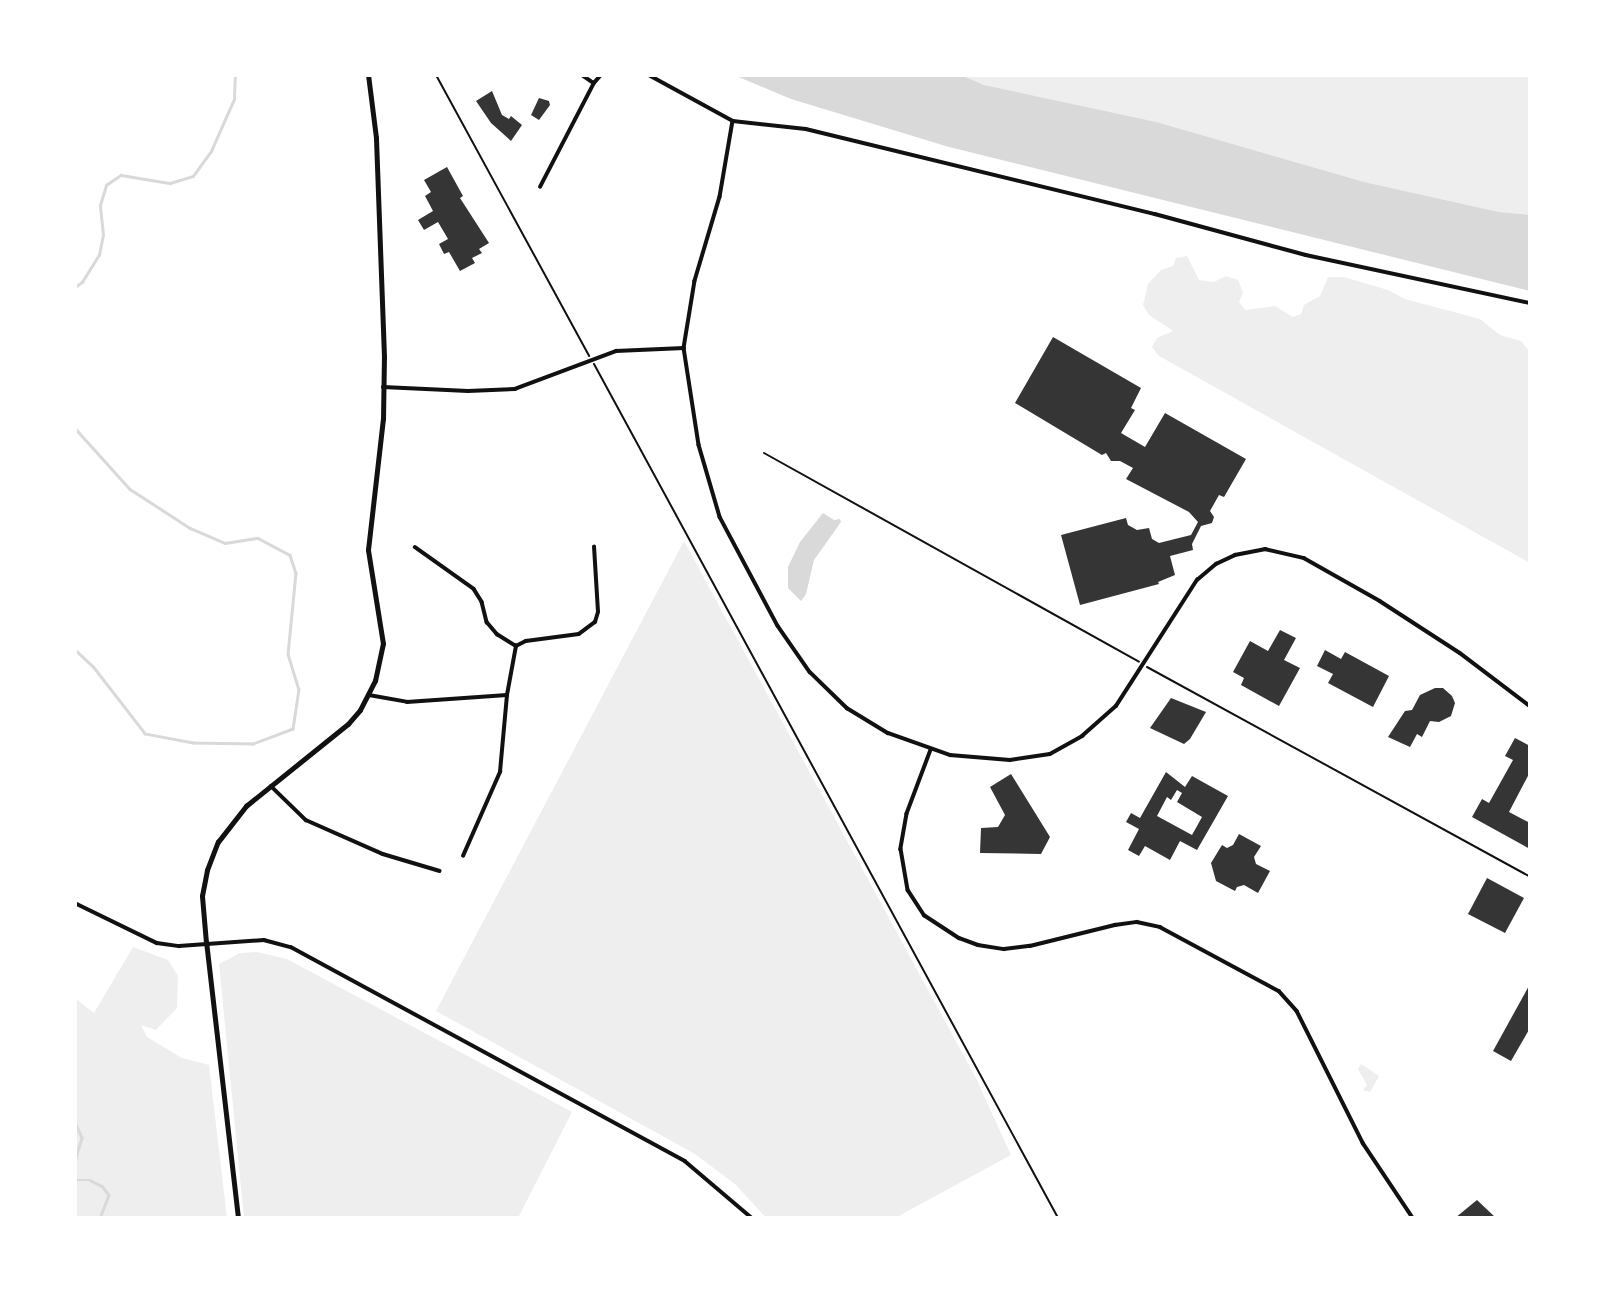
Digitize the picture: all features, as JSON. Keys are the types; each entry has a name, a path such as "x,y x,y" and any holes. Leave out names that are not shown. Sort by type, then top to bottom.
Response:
{"street":[{"path":"238,1218 202,896 211,856 234,818 348,724 369,695 380,665 383,644 368,550 383,387 376,138 368,75"},
{"path":"582,75 594,83"},
{"path":"540,187 594,83 601,75"},
{"path":"649,75 733,121 806,129 1155,214 1306,256 1530,303"},
{"path":"733,121 720,197 695,281 684,348 710,493 731,539 783,635 810,672 847,708 888,733 931,750 970,758 1010,760 1050,754 1095,727 1116,706 1197,580 1216,564 1235,555 1265,549 1304,558 1380,601 1460,653 1530,706"},
{"path":"383,387 468,391 515,389 616,351 684,348"},
{"path":"415,547 474,589 482,602 487,622 497,634 516,646"},
{"path":"516,646 526,641 579,634 595,622 598,612 594,547"},
{"path":"463,856 500,772 507,695 516,646"},
{"path":"369,695 407,702 507,695"},
{"path":"931,750 906,814 901,849 908,890 924,915 958,938 978,945 1004,949 1030,946 1137,922 1160,927 1279,991 1297,1011 1357,1132 1413,1218"},
{"path":"271,786 306,820 383,853 440,871"},
{"path":"75,903 157,943 179,946 264,940 291,947 685,1161 752,1218"}],"path":[{"path":"436,75 1058,1218"}],"shaded area":[{"path":"734,75 961,75 984,85 1156,122 1364,182 1499,212 1530,215 1530,291 949,147 791,99"},
{"path":"961,75 1530,75 1530,215 1499,212 1363,182 1222,143 984,85"},
{"path":"1187,256 1199,280 1214,282 1226,276 1238,280 1243,293 1239,302 1245,310 1275,306 1293,317 1301,314 1304,305 1320,296 1328,277 1344,277 1388,290 1405,299 1480,319 1500,335 1521,341 1530,352 1530,563 1159,356 1152,347 1157,338 1173,331 1149,315 1143,305 1148,284 1161,270 1173,266 1176,258"},
{"path":"823,513 834,520 840,519 841,522 814,560 806,594 801,601 788,588 788,567 800,542"},
{"path":"684,541 976,1078 1011,1155 895,1218 766,1218 735,1184 695,1154 436,1011"},
{"path":"133,947 168,960 178,976 177,1008 156,1030 141,1025 147,1037 182,1058 209,1065 227,1218 75,1218 75,998 94,1013"},
{"path":"257,952 287,959 572,1112 518,1218 244,1218 219,964 240,953"},
{"path":"1361,1064 1379,1076 1370,1092 1363,1090 1367,1085 1358,1069"}],"building":[{"path":"492,91 502,115 509,119 511,116 522,125 511,141 491,123 476,101"},
{"path":"539,98 549,101 550,105 539,120 531,115"},
{"path":"447,167 463,196 460,198 489,243 479,249 482,253 472,258 475,263 460,271 449,252 444,254 439,244 448,239 438,222 424,230 418,220 433,211 425,196 431,192 424,180"},
{"path":"1053,337 1141,388 1131,408 1135,410 1121,433 1145,447 1165,413 1246,459 1224,497 1219,495 1210,511 1214,517 1212,523 1201,526 1192,544 1193,550 1170,556 1175,575 1158,582 1159,584 1080,605 1061,535 1126,518 1128,525 1137,530 1149,528 1152,539 1159,543 1191,535 1198,522 1189,512 1126,479 1133,468 1120,461 1111,461 1106,453 1102,455 1015,403"},
{"path":"1280,630 1296,638 1284,660 1300,668 1279,706 1241,685 1244,678 1233,672 1250,641 1268,651"},
{"path":"1325,650 1341,659 1345,652 1389,676 1373,707 1328,683 1333,674 1317,666"},
{"path":"1435,688 1443,688 1452,696 1455,703 1451,716 1439,722 1430,721 1422,737 1417,734 1410,747 1388,737 1405,711 1412,710 1420,695"},
{"path":"1171,698 1206,712 1190,739 1184,744 1150,728"},
{"path":"1515,738 1530,746 1530,772 1509,812 1530,823 1530,849 1472,817 1482,799 1489,803 1513,760 1505,756"},
{"path":"1166,772 1185,787 1192,776 1228,796 1197,850 1180,841 1170,860 1145,846 1139,856 1128,850 1139,829 1126,822 1131,813 1140,818","holes":["1177,790 1182,793 1177,802 1202,817 1192,835 1157,816 1167,797 1171,800"]},
{"path":"1011,774 1050,837 1041,854 980,853 981,828 998,827 1005,815 990,787"},
{"path":"1239,834 1261,846 1254,857 1256,864 1270,871 1258,893 1244,885 1237,887 1235,891 1216,881 1211,863 1222,845 1227,848 1233,845"},
{"path":"1487,878 1524,898 1505,933 1468,914"},
{"path":"1530,984 1530,1028 1511,1061 1493,1051"},
{"path":"1477,1200 1496,1218 1455,1218"}],"waterway":[{"path":"75,287 82,282 99,255 103,235 100,205 106,185 121,175 170,183 193,176 211,151 234,99 235,75"},
{"path":"75,428 130,489 190,528 225,543 258,538 290,555 296,573 288,654 299,689 293,729 253,744 193,743 145,734 93,667 75,650"},
{"path":"75,1122 82,1138 75,1161"},
{"path":"75,1180 90,1180 102,1186 109,1195 100,1218"}]}
